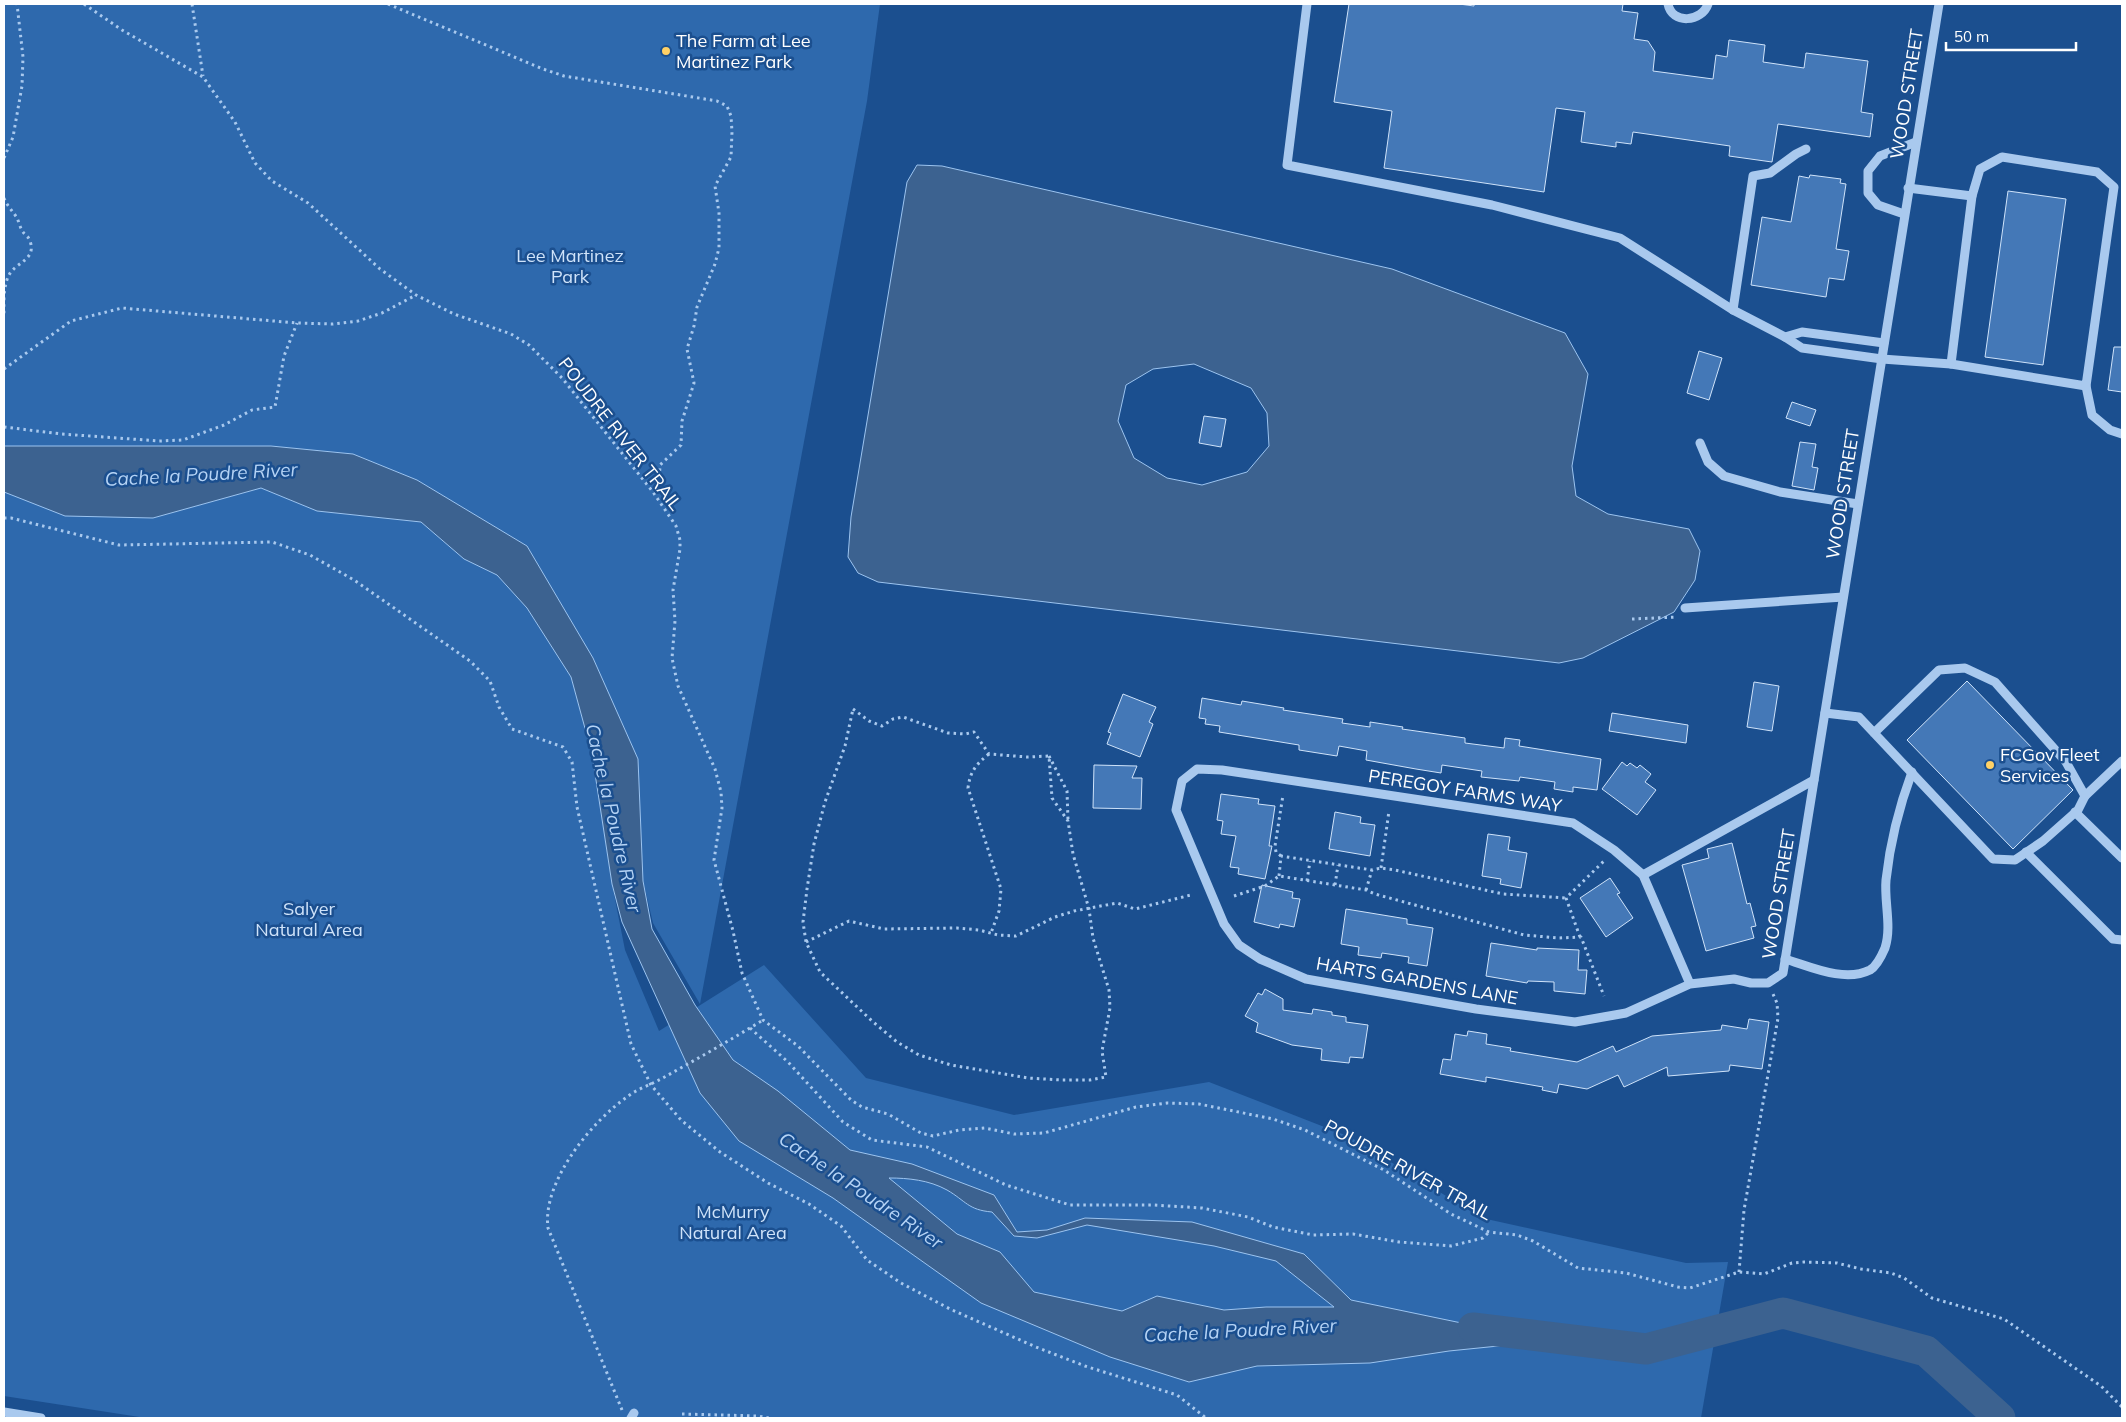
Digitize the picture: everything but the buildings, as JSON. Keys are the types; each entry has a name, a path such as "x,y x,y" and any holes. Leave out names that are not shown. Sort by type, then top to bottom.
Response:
{"street":[{"path":"1308,4 1286,165 1492,205 1620,238 1733,310 1802,348 1882,359 1951,364 2086,386"},
{"path":"1668,4 1674,14 1681,18 1691,19 1700,16 1708,4"},
{"name":"WOOD STREET","path":"1768,983 1783,973 1939,4"},
{"path":"1904,214 1878,205 1868,193 1868,171 1880,156 1916,142"},
{"path":"1733,310 1754,176 1770,173 1806,149"},
{"path":"1951,364 1972,196 1980,169 2002,157 2096,172 2114,187 2086,386 2092,415 2110,430 2122,434"},
{"path":"1908,188 1972,196"},
{"path":"1785,337 1802,332 1884,343"},
{"path":"1700,443 1708,462 1724,476 1780,492 1858,504"},
{"path":"1689,607 1843,597"},
{"path":"1874,733 1939,670 1965,668 1995,682 2066,762 2085,796"},
{"path":"1825,712 1859,717 1993,859 2015,860 2043,841 2075,812 2085,796 2122,761"},
{"name":"PEREGOY FARMS WAY","path":"1182,781 1197,769 1222,770 1573,823 1614,850 1643,875 1690,984"},
{"path":"1785,959 1837,974 1852,974 1870,969 1880,959 1885,947 1888,923 1888,872 1899,808 1912,772"},
{"path":"1643,875 1814,780"},
{"name":"HARTS GARDENS LANE","path":"1182,781 1176,810 1224,924 1239,945 1260,959 1306,979 1476,1010 1576,1022 1626,1013 1690,984 1734,979 1751,984 1768,983"},
{"path":"2075,812 2122,858"},
{"path":"2026,852 2113,939 2122,940"},
{"path":"4,1412 41,1418"}],"path":[{"path":"4,158 13,137 22,86 23,57 17,4"},
{"name":"POUDRE RIVER TRAIL","path":"84,4 122,30 203,77 235,122 255,163 272,181 308,203 380,269 416,295 454,314 511,334 529,345 562,378 652,492 676,526 680,540 680,549 673,590 675,621 672,658 678,686 714,769 721,792 722,808 714,860 742,973 763,1020 798,1046 851,1100 862,1107 888,1114 922,1133 933,1136 959,1130 986,1128 1014,1134 1044,1133 1136,1107 1168,1103 1199,1104 1273,1119 1305,1130 1384,1170 1452,1214 1489,1232 1517,1235 1533,1241 1578,1268 1626,1273 1678,1287 1690,1288 1739,1272 1764,1274 1792,1263 1804,1262 1838,1263 1861,1269 1890,1273 1904,1278 1932,1298 2004,1319 2101,1386 2122,1407"},
{"path":"192,4 203,77"},
{"path":"388,4 564,76 717,101 726,106 731,116 731,157 715,186 719,213 719,248 699,303 686,349 694,383 682,421 681,445 660,465 659,484 652,492"},
{"path":"4,198 6,205 16,217 23,232 30,239 32,252 27,260 17,265 8,277 5,289 4,316"},
{"path":"4,369 71,320 122,308 297,323 333,324 358,321 382,313 416,295"},
{"path":"4,427 72,435 159,441 183,440 224,426 252,410 275,407 284,356 297,323"},
{"path":"4,518 119,544 272,542 310,555 354,580 470,661 490,681 499,707 512,729 563,747 572,762 577,807 631,1044 651,1085 681,1120 720,1152 768,1183 809,1204 842,1226 866,1260 901,1283 950,1309 1044,1350 1085,1366 1177,1395 1206,1418"},
{"path":"1632,619 1677,617 1690,613 1689,607"},
{"path":"989,754 974,732 965,734 948,733 903,717 893,719 882,726 869,721 853,709 845,746 825,802 814,844 803,922 806,942 820,972 838,991 878,1026 919,1055 951,1065 1028,1078 1090,1080 1106,1077 1102,1051 1110,1008 1109,990 1093,938 1089,909 1073,854 1068,821 1067,791 1048,756"},
{"path":"991,933 999,911 1001,889 968,788 970,774 978,762 989,754 1027,757 1048,756"},
{"path":"1048,756 1052,798 1068,821"},
{"path":"1283,795 1276,846 1276,852 1281,856 1372,870 1380,868 1503,894 1566,898 1606,859"},
{"path":"1380,868 1390,811"},
{"path":"1279,876 1281,856"},
{"path":"1307,881 1310,861"},
{"path":"1334,884 1338,865"},
{"path":"1366,890 1372,870"},
{"path":"1234,896 1248,893 1264,886 1279,876 1366,890 1524,935 1559,938 1580,937"},
{"path":"806,942 849,921 884,929 957,928 1016,936 1074,910 1117,903 1135,909 1191,894"},
{"path":"1566,898 1604,996"},
{"path":"1739,1272 1744,1210 1778,1018 1777,1003 1768,983"},
{"path":"623,1413 560,1262 548,1228 546,1215 553,1189 572,1154 602,1118 628,1096 651,1085 763,1020"},
{"path":"750,1028 788,1062 843,1122 872,1140 927,1147 1006,1185 1070,1205 1153,1205 1202,1208 1248,1217 1273,1227 1313,1235 1352,1234 1399,1242 1451,1246 1483,1238 1489,1232"},
{"path":"682,1414 769,1418"}],"green space":[{"name":"Lee Martinez Park","path":"4,4 880,4 867,101 700,1004 653,923 643,881 638,759 527,546 417,480 353,454 271,446 4,446"},
{"path":"261,488 317,511 421,522 464,559 497,575 527,608 571,677 592,753 612,884 625,950 659,1031 764,965 866,1078 1014,1115 1209,1082 1350,1137 1482,1218 1686,1263 1728,1262 1701,1418 146,1418 4,1396 4,492 65,515 153,518"}],"water":[{"path":"917,165 942,166 1392,269 1565,333 1588,374 1572,466 1576,496 1608,514 1689,529 1700,551 1695,580 1674,612 1583,658 1559,663 878,582 858,573 848,557 851,517 907,182","holes":["1194,364 1251,388 1267,413 1269,446 1247,472 1202,485 1167,478 1134,458 1118,421 1126,385 1153,369"]},
{"path":"4,446 271,446 353,454 417,480 527,546 593,658 638,759 643,881 652,929 695,1005 733,1060 778,1091 850,1150 912,1164 994,1195 1017,1232 1047,1230 1085,1218 1192,1222 1304,1254 1351,1300 1548,1341 1449,1351 1370,1363 1257,1366 1189,1382 1110,1357 981,1303 833,1198 739,1141 700,1093 622,922 612,884 592,754 571,677 527,608 497,575 464,559 421,522 317,511 261,488 153,518 65,516 4,492","holes":["889,1178 918,1180 933,1184 947,1190 972,1207 992,1212 1014,1236 1037,1238 1087,1225 1214,1246 1276,1261 1334,1307 1266,1307 1224,1310 1157,1296 1122,1311 1034,1292 1000,1252 957,1234"]}],"waterway":[{"name":"Cache la Poudre River","path":"1473,1328 1646,1349 1783,1313 1926,1351 2000,1418"}],"place":[{"name":"The Farm at Lee Martinez Park","path":"666,51"},
{"name":"FCGov Fleet Services","path":"1990,765"}],"park label":[{"name":"Salyer Natural Area","path":"309,920"},
{"name":"McMurry Natural Area","path":"733,1222"}]}
